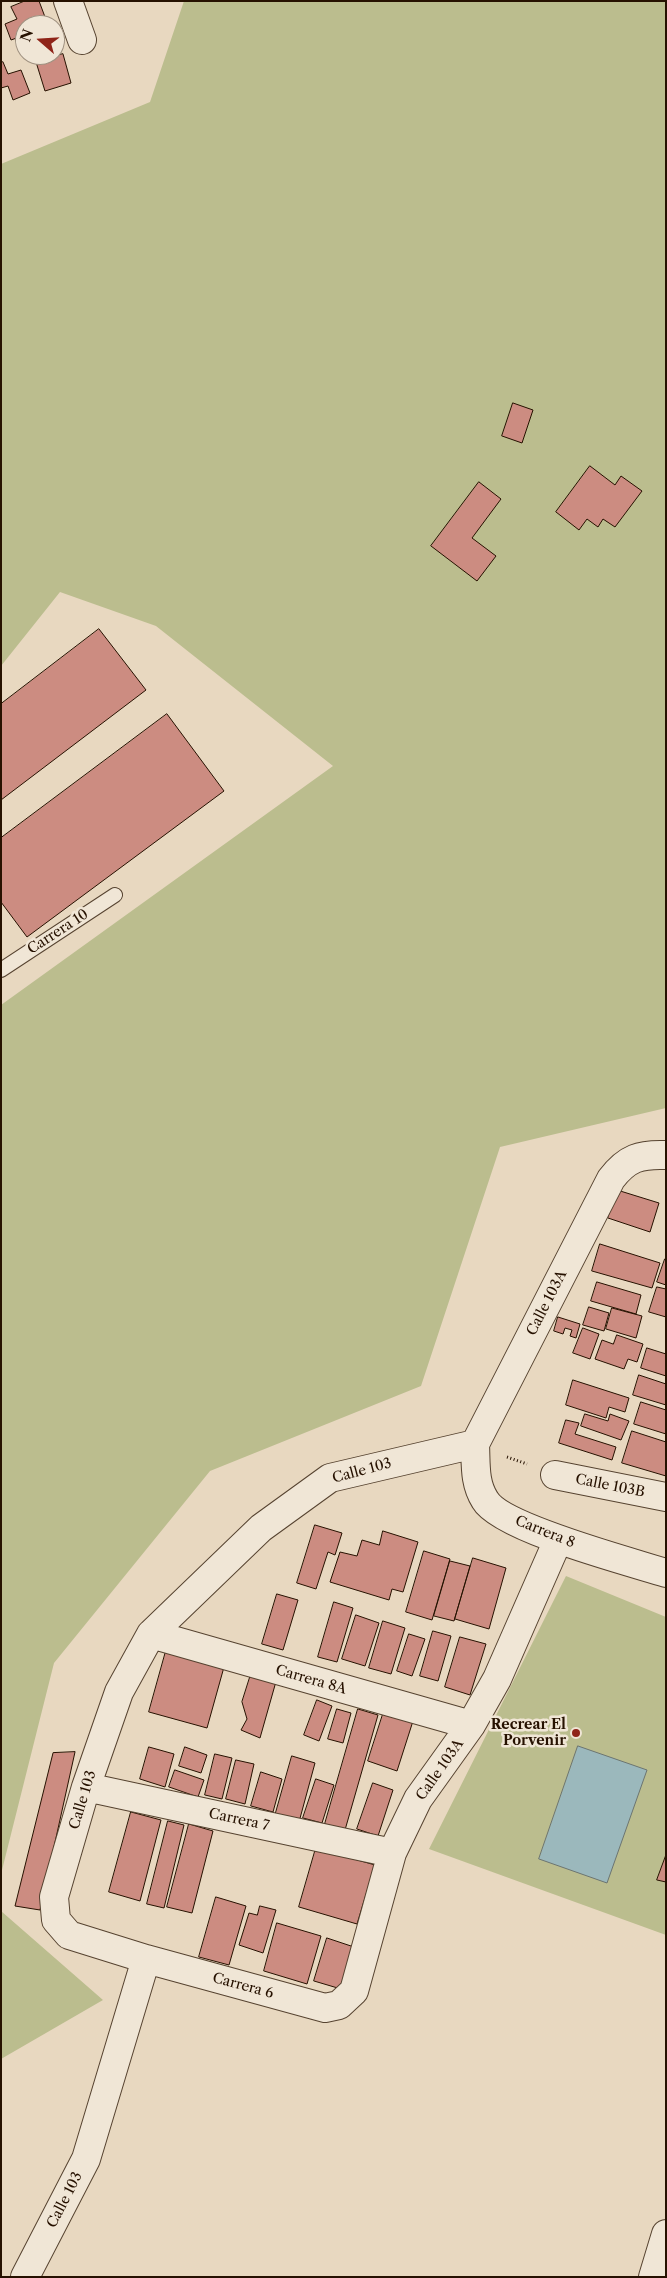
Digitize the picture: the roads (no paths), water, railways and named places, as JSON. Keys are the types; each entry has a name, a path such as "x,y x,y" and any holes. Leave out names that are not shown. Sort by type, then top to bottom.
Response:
{"street":[{"path":"68,1 82,40"},
{"name":"Calle 103A","path":"475,1444 611,1178 622,1165 637,1157 650,1154 666,1155"},
{"name":"Carrera 8","path":"475,1444 477,1483 486,1502 513,1521 558,1540 666,1573"},
{"name":"Calle 103","path":"25,2277 86,2159 146,1959 69,1934 56,1920 54,1897 86,1787 118,1692 151,1634 261,1528 330,1478 475,1444"},
{"name":"Calle 103B","path":"555,1475 666,1497"},
{"name":"Calle 103A","path":"339,2005 354,1991 392,1853 418,1800 471,1725 497,1679 558,1540"},
{"name":"Carrera 8A","path":"151,1634 471,1725"},
{"name":"Carrera 7","path":"86,1787 392,1853"},
{"name":"Carrera 6","path":"146,1959 324,2008 339,2005"},
{"path":"653,2277 666,2234"}],"lane":[{"name":"Carrera 10","path":"1,970 115,895"}],"water":[{"path":"578,1746 647,1770 607,1883 539,1859"}],"place":[{"name":"Recrear El Porvenir","path":"576,1733"}]}
